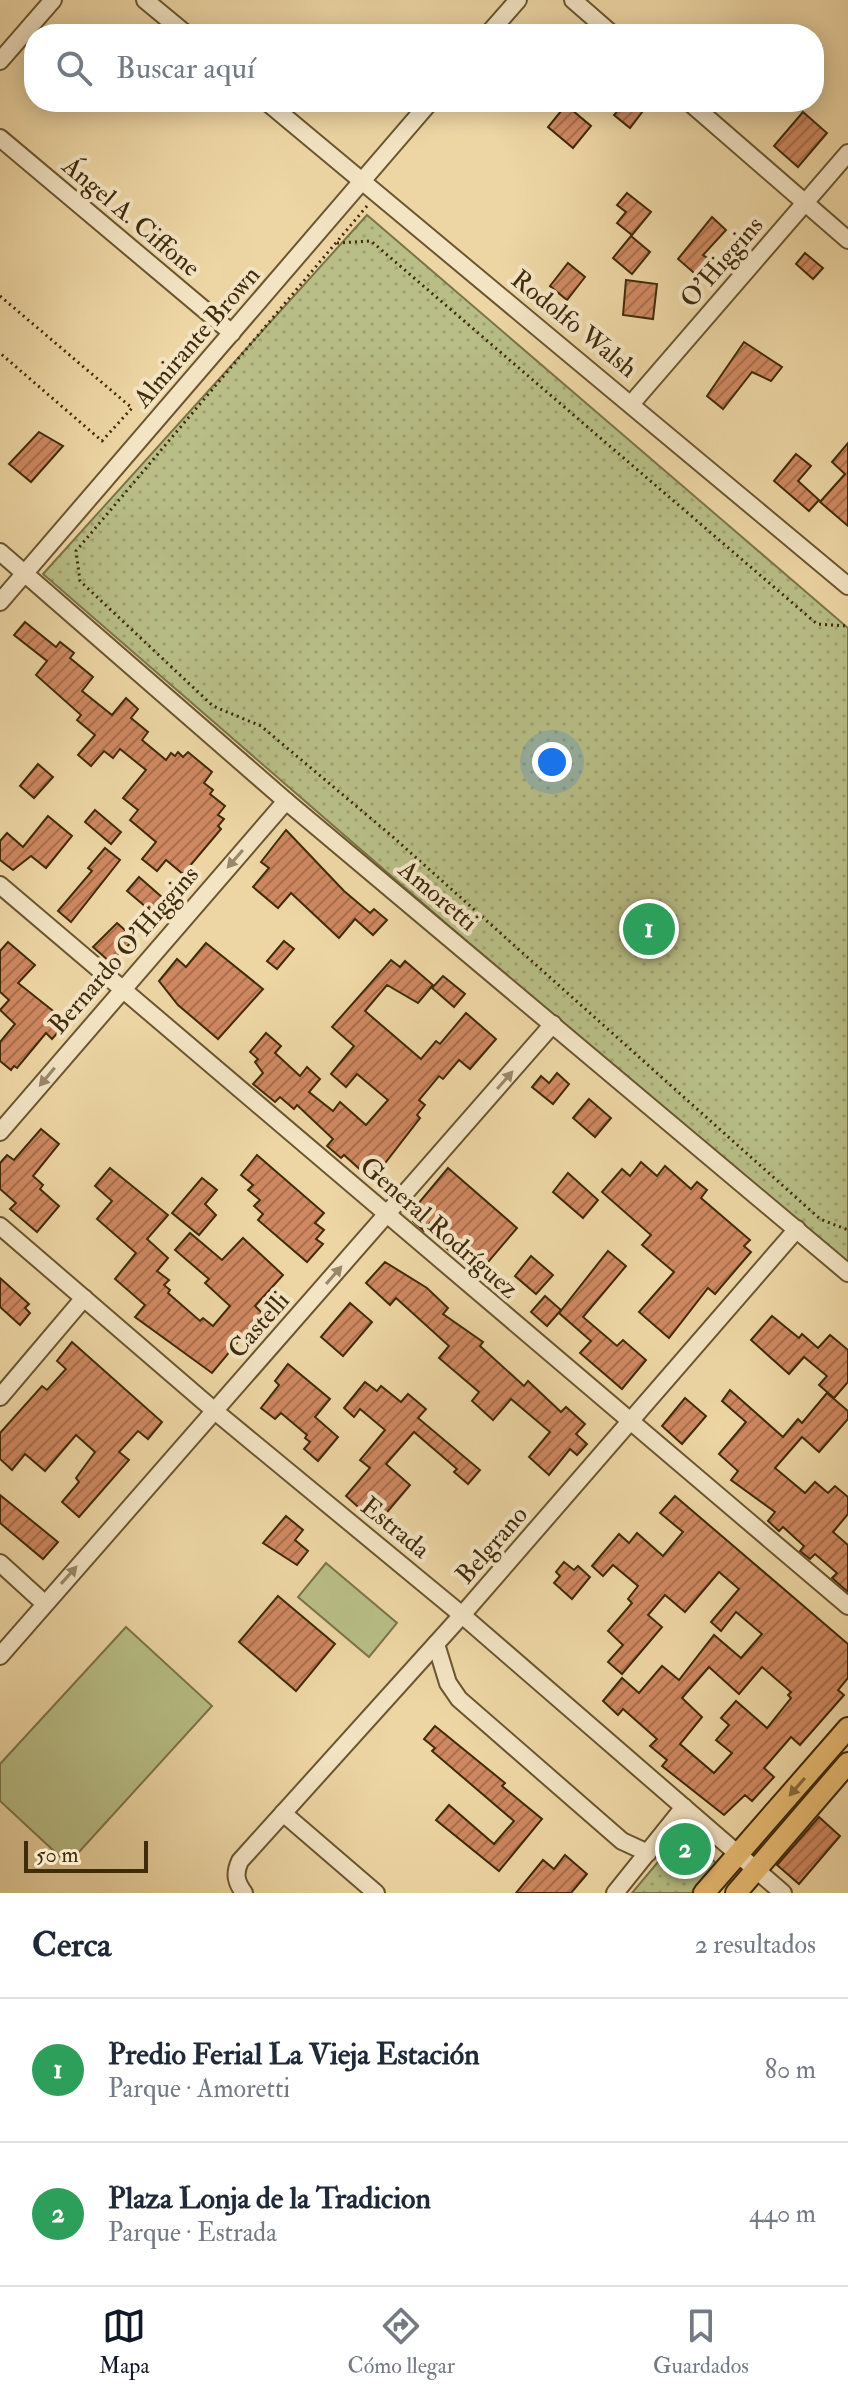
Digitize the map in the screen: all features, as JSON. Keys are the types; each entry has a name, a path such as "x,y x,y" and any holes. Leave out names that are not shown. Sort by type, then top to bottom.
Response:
{"main road":[{"path":"704,1893 848,1728"},
{"path":"736,1893 848,1763"}],"street":[{"path":"32,24 53,0"},
{"path":"145,0 174,24"},
{"path":"497,24 518,0"},
{"path":"573,0 601,24"},
{"path":"0,61 24,33"},
{"name":"Rodolfo Walsh","path":"279,112 848,586"},
{"name":"Almirante Brown","path":"0,602 421,112"},
{"path":"700,112 848,240"},
{"name":"Ángel A. Ciffone","path":"0,138 232,333"},
{"name":"O'Higgins","path":"632,403 848,153"},
{"name":"Amoretti","path":"0,552 286,801 848,1273"},
{"name":"Bernardo O'Higgins","path":"0,1132 286,801"},
{"name":"General Rodríguez","path":"0,885 630,1424 848,1606"},
{"name":"Castelli","path":"0,1656 553,1024"},
{"name":"Estrada","path":"0,1226 216,1412 462,1615 783,1893"},
{"name":"Belgrano","path":"244,1893 237,1882 236,1870 240,1861 462,1615 797,1229"},
{"path":"0,1397 84,1298"},
{"path":"0,1563 44,1603"},
{"path":"436,1644 448,1683 459,1699 622,1841 648,1853"},
{"path":"615,1893 684,1807"},
{"path":"283,1813 376,1893"}],"path":[{"path":"378,194 76,551 80,581 213,706 261,726 393,837 820,1219 848,1230"},
{"path":"337,243 371,241 817,624 848,626"},
{"path":"0,296 132,408 102,441 0,353"}],"green space":[{"path":"367,215 848,628 848,1272 43,574"},
{"path":"326,1563 397,1623 369,1657 298,1597"},
{"path":"126,1627 212,1706 68,1864 0,1801 0,1764"},
{"path":"683,1832 718,1865 694,1893 632,1893"}],"building":[{"path":"560,112 574,112 591,126 573,148 548,127"},
{"path":"617,112 642,112 630,128 614,115"},
{"path":"803,112 827,133 798,167 774,146"},
{"path":"627,193 651,212 632,235 617,223 626,212 617,205"},
{"path":"712,217 726,230 703,255 713,262 700,278 678,259"},
{"path":"631,236 650,252 632,274 613,258"},
{"path":"805,253 823,268 813,279 796,264"},
{"path":"568,263 585,277 567,300 550,286"},
{"path":"626,280 657,284 653,319 623,315"},
{"path":"744,342 782,367 771,381 752,372 723,409 707,396"},
{"path":"39,432 63,446 31,482 9,464"},
{"path":"848,443 848,526 820,502 845,474 832,462"},
{"path":"796,454 811,466 798,481 819,500 809,511 774,481"},
{"path":"25,622 56,647 60,642 74,653 70,658 93,677 82,691 112,715 126,698 138,709 131,718 148,732 142,740 166,760 171,753 175,756 178,752 183,757 188,752 212,772 204,783 213,790 210,794 225,806 218,815 224,819 218,826 221,829 183,874 166,860 157,871 142,859 156,842 130,820 138,810 123,798 146,770 120,749 113,758 104,751 91,766 78,755 95,735 77,720 81,715 36,675 47,661 14,635"},
{"path":"38,764 53,777 34,798 20,786"},
{"path":"95,810 121,832 111,844 85,822"},
{"path":"48,816 72,836 46,868 31,856 13,870 0,860 0,841 7,833 23,847"},
{"path":"286,830 344,891 370,913 374,909 387,920 373,935 355,919 339,938 291,893 278,908 253,887 269,868 261,862"},
{"path":"105,848 120,860 71,922 58,911 92,871 88,868"},
{"path":"139,877 164,899 153,913 127,891"},
{"path":"117,923 135,939 110,962 93,947"},
{"path":"284,941 294,949 277,969 267,961"},
{"path":"8,942 35,965 18,983 67,1022 52,1039 46,1033 17,1068 14,1066 11,1070 0,1061 0,1042 15,1024 0,1010 9,1000 0,992 0,951"},
{"path":"206,943 263,989 218,1039 178,1005 159,981 177,959 186,967"},
{"path":"391,960 400,967 405,961 433,985 418,1003 387,985 365,1011 421,1059 436,1041 440,1044 466,1013 496,1039 470,1069 459,1060 443,1079 439,1076 419,1100 425,1105 417,1115 420,1118 375,1176 367,1170 364,1173 344,1155 341,1158 327,1146 333,1139 297,1105 294,1109 280,1097 275,1102 253,1084 263,1073 255,1062 258,1059 250,1052 266,1033 281,1046 275,1053 300,1076 307,1067 320,1079 309,1092 333,1111 340,1102 366,1125 388,1100 357,1074 346,1087 331,1074 354,1046 332,1027"},
{"path":"443,976 465,994 454,1007 432,988"},
{"path":"557,1073 569,1084 553,1104 532,1087 541,1076 549,1083"},
{"path":"589,1099 611,1118 595,1137 573,1118"},
{"path":"41,1129 59,1144 33,1176 43,1185 40,1189 59,1206 37,1232 10,1209 16,1203 0,1189 0,1163 7,1155 14,1160"},
{"path":"257,1155 324,1213 315,1223 324,1230 316,1239 323,1244 307,1262 258,1220 263,1214 254,1206 260,1200 248,1190 253,1185 241,1175"},
{"path":"641,1162 657,1176 665,1166 691,1189 697,1182 707,1190 701,1198 750,1240 744,1246 751,1252 715,1294 708,1288 669,1338 639,1312 674,1272 642,1245 651,1235 602,1192 622,1169 630,1176"},
{"path":"110,1168 168,1215 147,1239 168,1258 157,1271 169,1280 164,1285 170,1290 168,1293 200,1321 203,1318 213,1326 230,1306 205,1283 209,1279 175,1250 190,1233 222,1260 243,1238 283,1275 255,1306 262,1313 212,1373 135,1317 145,1305 115,1279 136,1253 97,1219 112,1201 95,1186"},
{"path":"448,1168 517,1228 477,1275 445,1247 451,1241 430,1223 424,1231 413,1221 412,1211"},
{"path":"568,1173 598,1200 583,1218 553,1192"},
{"path":"202,1178 217,1190 205,1204 216,1215 199,1235 172,1213"},
{"path":"608,1251 626,1266 583,1317 617,1346 623,1340 646,1360 622,1389 580,1353 591,1341 559,1313"},
{"path":"531,1256 553,1275 536,1294 515,1276"},
{"path":"385,1262 427,1288 448,1308 443,1314 483,1342 480,1346 524,1386 528,1381 561,1412 566,1407 585,1424 576,1434 587,1444 577,1455 570,1449 549,1475 529,1457 550,1432 511,1399 493,1420 472,1401 479,1392 439,1358 449,1346 396,1298 390,1305 366,1283"},
{"path":"0,1278 29,1304 25,1308 30,1313 20,1325 0,1307"},
{"path":"545,1296 561,1310 547,1326 531,1312"},
{"path":"350,1303 372,1322 343,1356 321,1337"},
{"path":"772,1316 799,1338 802,1334 818,1348 830,1335 848,1350 848,1382 834,1398 819,1385 827,1376 804,1357 789,1374 751,1340"},
{"path":"72,1342 162,1422 148,1439 138,1431 119,1452 129,1460 79,1517 62,1502 79,1482 76,1478 95,1452 76,1435 45,1471 25,1454 12,1470 0,1459 0,1433 42,1386 47,1390 66,1369 57,1361"},
{"path":"288,1364 330,1399 315,1417 338,1437 318,1461 304,1449 310,1442 305,1438 307,1435 281,1413 275,1419 261,1408 279,1385 275,1381"},
{"path":"365,1382 377,1391 381,1386 401,1402 408,1394 426,1409 418,1418 480,1470 468,1484 454,1472 457,1469 414,1432 386,1464 410,1485 377,1524 346,1496 370,1468 360,1460 385,1430 360,1409 354,1417 344,1408"},
{"path":"730,1390 783,1437 798,1419 802,1423 827,1393 848,1411 848,1419 819,1452 802,1437 775,1468 805,1493 815,1482 828,1493 835,1486 848,1497 848,1514 833,1532 848,1545 848,1592 832,1578 837,1573 815,1554 810,1559 800,1551 804,1546 783,1527 779,1531 768,1521 775,1512 731,1480 738,1471 719,1454 746,1422 722,1401"},
{"path":"685,1398 706,1416 682,1444 662,1426"},
{"path":"0,1495 58,1542 43,1559 0,1523"},
{"path":"675,1496 848,1644 848,1678 838,1690 844,1695 800,1745 791,1737 764,1768 774,1777 752,1801 745,1795 724,1815 662,1766 667,1760 650,1746 657,1739 623,1709 618,1715 603,1701 622,1678 639,1693 662,1666 679,1680 714,1635 741,1658 762,1634 736,1612 721,1631 711,1622 739,1589 719,1572 685,1612 665,1595 648,1615 662,1627 622,1674 608,1662 623,1645 608,1631 632,1603 628,1599 638,1586 613,1565 603,1576 592,1566 619,1534 629,1543 637,1533 663,1556 683,1532 660,1513","holes":["709,1667 739,1694 762,1667 791,1692 788,1695 791,1698 767,1728 736,1701 721,1718 729,1725 716,1740 732,1753 714,1773 680,1744 702,1717 682,1698"]},
{"path":"286,1516 303,1530 295,1540 308,1551 297,1565 263,1543"},
{"path":"564,1562 574,1570 578,1566 590,1577 572,1599 554,1583 560,1576 556,1572"},
{"path":"278,1596 335,1644 296,1691 239,1642"},
{"path":"435,1726 505,1783 502,1786 542,1819 499,1871 436,1820 449,1805 494,1844 514,1821 432,1751 435,1748 424,1739"},
{"path":"819,1817 840,1836 799,1884 777,1865"},
{"path":"565,1855 587,1874 571,1893 516,1893 543,1860 554,1869"}],"place":[{"name":"Predio Ferial La Vieja Estación","path":"649,929"},
{"name":"Plaza Lonja de la Tradicion","path":"685,1849"}]}
